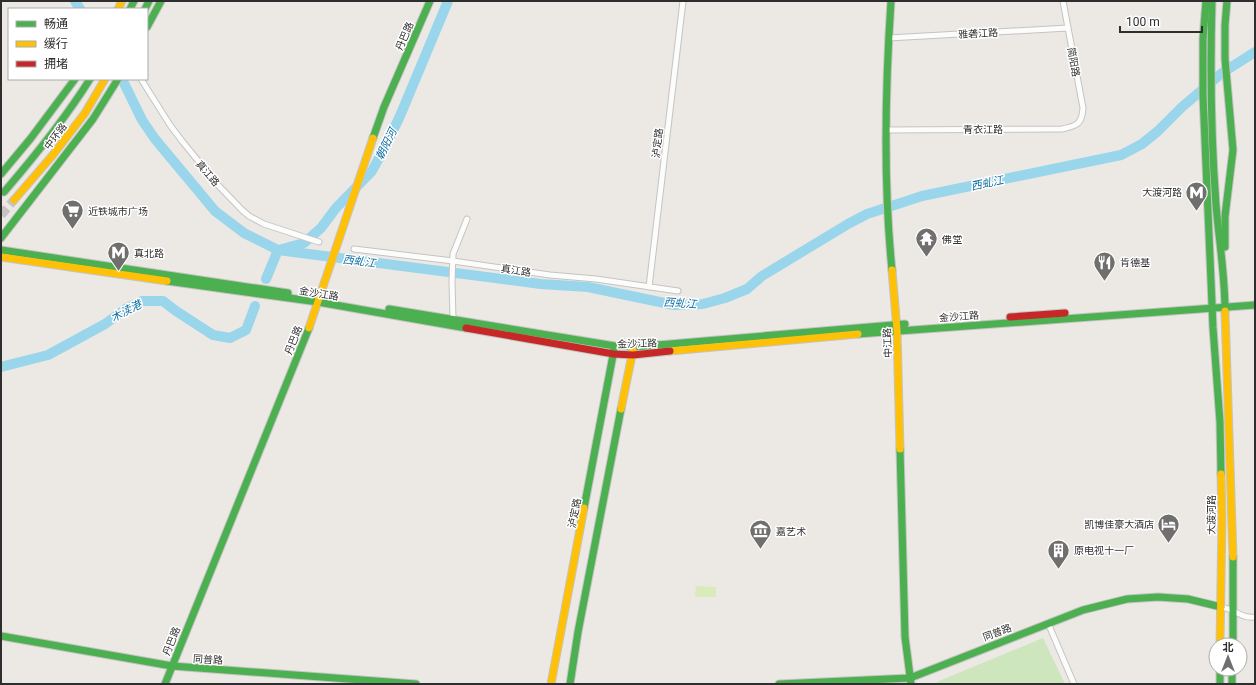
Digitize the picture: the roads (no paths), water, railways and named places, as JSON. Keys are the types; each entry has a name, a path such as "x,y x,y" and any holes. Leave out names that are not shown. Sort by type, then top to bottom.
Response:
{"main road":[{"path":"148,25 161,1"},
{"name":"丹巴路","path":"165,684 307,332 384,107 430,1"},
{"name":"中江路","path":"890,1 886,130 887,194 896,327 903,603 905,637 911,681"},
{"name":"大渡河路","path":"1206,1 1202,79 1212,305 1220,422 1220,637"},
{"path":"1212,1 1211,88 1216,204 1223,259 1231,444 1233,637"},
{"path":"1223,259 1225,248 1224,228 1232,150 1225,59 1227,1"},
{"path":"1,174 31,138 74,80"},
{"name":"中环路","path":"4,192 43,146 73,106 89,80"},
{"name":"中环路","path":"14,200 52,156 85,113 105,80"},
{"path":"1,238 93,119 117,80"},
{"name":"金沙江路","path":"1,250 318,300 614,354 633,355 896,327"},
{"name":"金沙江路","path":"1,257 453,319 615,346 634,347 1212,305 1255,300"},
{"name":"金沙江路","path":"1225,304 1255,305"},
{"name":"泸定路","path":"551,684 615,346"},
{"path":"570,684 578,632 634,347"},
{"name":"同普路","path":"779,684 911,681 1048,623 1083,610 1111,602 1158,597 1188,600 1221,606"},
{"name":"同普路","path":"1,636 172,666 416,684"}],"street":[{"name":"泸定路","path":"649,287 683,1"},
{"name":"简阳路","path":"1063,1 1083,108 1079,123"},
{"name":"雅砻江路","path":"888,38 1068,28"},
{"name":"真江路","path":"142,80 182,141 217,184 242,210 249,216 264,224 319,242"},
{"name":"青衣江路","path":"886,130 1062,129 1072,127 1079,123"},
{"path":"453,319 453,254 467,219"},
{"name":"真江路","path":"354,249 550,275 596,279 678,291"},
{"path":"1221,606 1241,616 1248,618 1255,617"},
{"path":"1048,623 1074,684"}],"waterway":[{"name":"西虬江","path":"75,1 79,8"},
{"name":"朝阳河","path":"282,249 304,243 321,228 336,208 372,171 400,116 448,1"},
{"name":"西虬江","path":"122,80 142,120 155,139 215,211 244,233 278,250 541,284 588,287 674,305 703,304 725,298 747,289 762,276 867,214 922,196 1121,155 1142,144 1222,73 1255,52"},
{"name":"木渎港","path":"266,279 278,250"},
{"name":"木渎港","path":"1,367 48,355 105,324 127,308 142,301 163,301 213,335 230,338 246,330 255,306"}],"tunnel":[{"path":"1,215 14,200"}],"place":[{"name":"大渡河路","path":"1197,212"},
{"name":"近铁城市广场","path":"72,230"},
{"name":"佛堂","path":"927,258"},
{"name":"真北路","path":"118,272"},
{"name":"肯德基","path":"1105,282"},
{"name":"凯博佳豪大酒店","path":"1169,544"},
{"name":"嘉艺术","path":"761,550"},
{"name":"原电视十一厂","path":"1058,570"}]}
